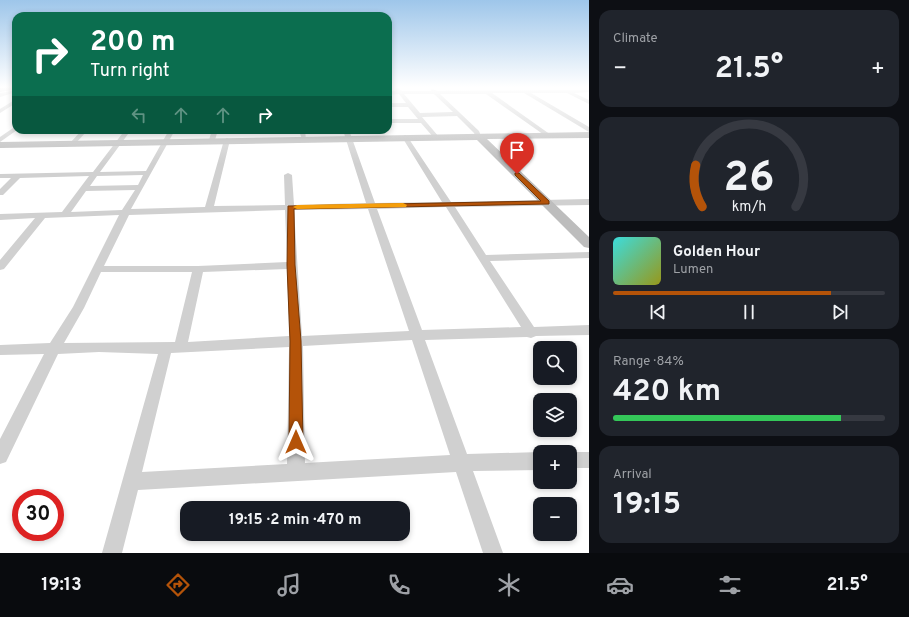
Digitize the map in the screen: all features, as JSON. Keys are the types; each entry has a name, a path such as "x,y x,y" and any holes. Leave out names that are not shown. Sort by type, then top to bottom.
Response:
{"street":[{"path":"517,113 549,136"},
{"path":"560,113 589,130"},
{"path":"418,115 458,114 477,132 478,136 589,244"},
{"path":"418,115 436,137"},
{"path":"392,121 423,120"},
{"path":"0,140 12,131"},
{"path":"72,144 81,134"},
{"path":"64,215 125,134"},
{"path":"0,456 53,349 78,308 126,211 170,134"},
{"path":"212,140 214,134"},
{"path":"0,145 227,140 303,134 348,134 405,137 589,135"},
{"path":"348,134 385,246 493,553"},
{"path":"405,137 531,333"},
{"path":"209,209 227,140"},
{"path":"0,176 148,173"},
{"path":"0,193 19,175"},
{"path":"288,175 291,265 296,341 296,472"},
{"path":"84,189 141,187"},
{"path":"0,217 126,211 589,202"},
{"path":"0,267 42,216"},
{"path":"484,258 589,255"},
{"path":"97,269 198,270 291,265"},
{"path":"112,553 132,481 198,270"},
{"path":"0,350 99,347 173,348 417,335 531,333 589,330"},
{"path":"577,460 589,460"},
{"path":"132,481 461,463 533,461"}],"slow traffic":[{"path":"297,207 403,205"}],"route":[{"path":"296,442 296,341 291,265 290,207 547,203 517,174"}]}
